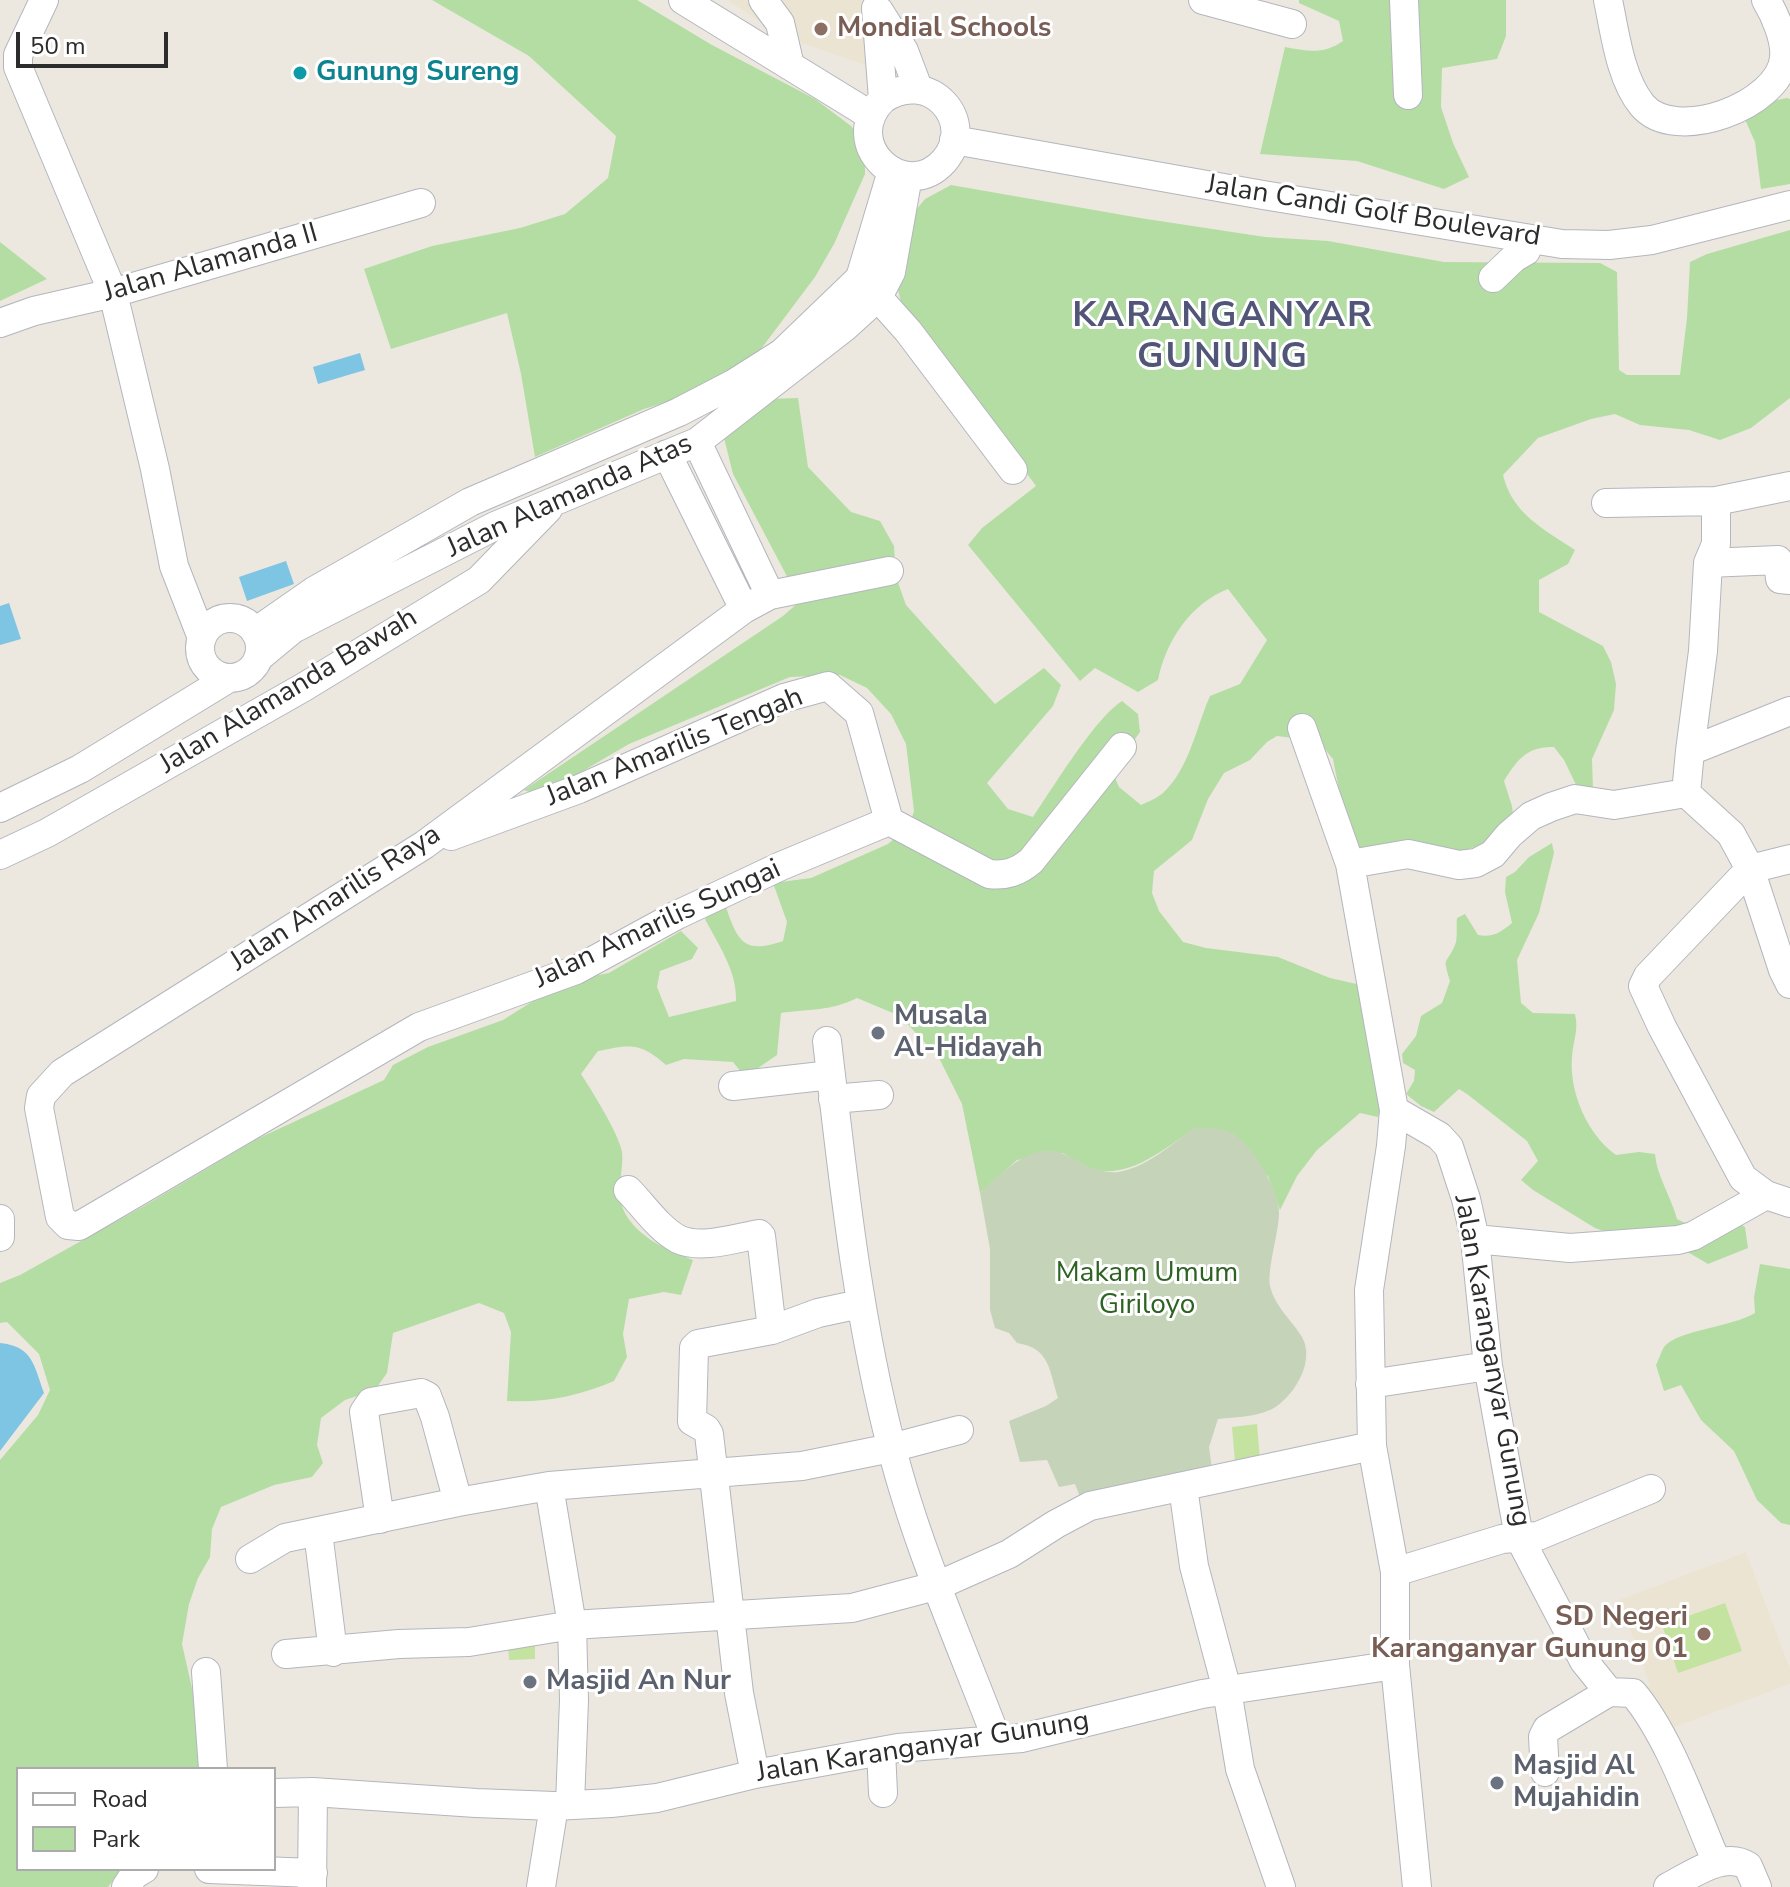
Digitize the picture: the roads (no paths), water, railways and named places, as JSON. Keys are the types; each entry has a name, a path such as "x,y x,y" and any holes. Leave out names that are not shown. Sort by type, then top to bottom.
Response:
{"street":[{"path":"44,0 18,55 18,67 113,293 155,469 174,566 202,638"},
{"path":"683,0 790,66 876,107"},
{"path":"755,44 756,0"},
{"path":"763,0 780,23 790,66"},
{"path":"1203,0 1292,24"},
{"path":"1404,0 1408,95"},
{"path":"1608,0 1623,63 1644,108 1668,121 1691,123 1710,120 1746,104 1778,74 1784,59 1779,31 1766,0"},
{"path":"874,4 876,107 867,131 870,148 879,162 900,174 933,170 950,152 955,126 951,112 931,93 918,88 893,92 876,107"},
{"path":"874,4 904,51 918,88"},
{"name":"Jalan Candi Golf Boulevard","path":"954,140 1562,244 1609,245 1652,240 1790,205"},
{"name":"Jalan Alamanda Atas","path":"257,645 314,591 470,502 679,412 733,384 782,353 891,272 900,174"},
{"name":"Jalan Alamanda II","path":"0,323 421,203"},
{"path":"1493,278 1526,251 1530,239"},
{"path":"869,287 908,331 1013,470"},
{"name":"Jalan Alamanda Atas","path":"257,645 495,526 697,442 845,327 869,287"},
{"path":"697,442 770,595"},
{"path":"667,454 744,609"},
{"path":"1606,503 1716,501 1753,491 1790,486"},
{"name":"Jalan Alamanda Bawah","path":"0,855 47,833 290,695 479,580 557,500"},
{"path":"1686,793 1703,651 1708,563 1716,544 1716,501"},
{"path":"704,529 732,515"},
{"path":"1708,563 1778,560 1780,579 1790,580"},
{"path":"479,816 744,609 770,595 889,571"},
{"path":"0,808 80,769 229,678 246,673 257,645 249,625 231,618 214,623 202,638 200,647 205,665 211,671 229,678"},
{"name":"Jalan Amarilis Tengah","path":"424,845 479,816 579,789 784,698 828,686 859,713 889,821"},
{"path":"1690,751 1790,711"},
{"path":"1302,728 1350,864 1394,1110 1369,1290 1370,1384 1372,1446 1395,1572 1395,1665 1417,1887"},
{"path":"889,821 989,874 1002,875 1016,871 1031,861 1122,747"},
{"path":"1350,864 1408,854 1459,865 1476,863 1493,854 1531,816 1551,807 1580,798 1614,805 1686,793"},
{"path":"1686,793 1731,834 1750,869 1790,984"},
{"name":"Jalan Amarilis Sungai","path":"79,1226 419,1027 576,970 677,915 781,866 889,821"},
{"name":"Jalan Amarilis Raya","path":"79,1226 68,1225 60,1217 39,1108 41,1096 54,1080 424,845"},
{"path":"1778,1199 1743,1178 1732,1161 1643,989 1648,976 1750,869 1790,859"},
{"path":"827,1041 860,1304 891,1448 909,1507 997,1740"},
{"path":"733,1086 832,1087 879,1095"},
{"name":"Jalan Karanganyar Gunung","path":"1394,1110 1439,1136 1449,1147 1466,1199 1475,1239 1488,1366 1519,1537 1584,1661 1609,1692 1633,1693 1646,1709 1683,1782 1717,1863"},
{"path":"628,1190 670,1233 687,1242 759,1234 772,1330"},
{"path":"1475,1239 1570,1248 1678,1240 1778,1199"},
{"path":"0,1219 0,1237"},
{"path":"755,1774 739,1693 708,1431 692,1421 694,1348 698,1344 772,1330 818,1313 860,1304"},
{"path":"1370,1384 1488,1366"},
{"path":"380,1519 364,1412 371,1402 421,1393 427,1396 458,1502"},
{"path":"250,1559 285,1538 458,1502 549,1486 802,1466 959,1430"},
{"path":"286,1654 399,1644 469,1642 572,1625 852,1608 939,1585 1009,1554 1090,1506 1372,1446"},
{"path":"541,1887 562,1805 574,1700 572,1625 549,1486"},
{"path":"1183,1487 1194,1566 1227,1690 1240,1769 1281,1887"},
{"path":"1395,1572 1502,1539 1538,1536 1651,1489"},
{"path":"318,1532 333,1652"},
{"name":"Jalan Karanganyar Gunung","path":"276,1793 313,1792 476,1803 562,1805 657,1798 755,1774 881,1751 1035,1735 1202,1694 1395,1665"},
{"path":"206,1672 213,1767"},
{"path":"1545,1772 1543,1737 1547,1729 1609,1692"},
{"path":"881,1751 883,1793"},
{"path":"228,1871 312,1880 313,1792"},
{"path":"1668,1887 1717,1863 1733,1860 1748,1866 1757,1887"},
{"path":"126,1887 141,1871"}],"water":[{"path":"360,353 365,370 318,384 313,367"},
{"path":"286,561 294,584 247,601 239,577"},
{"path":"9,603 21,639 0,645 0,606"},
{"path":"0,1343 26,1353 44,1393 0,1451"}],"place":[{"name":"Mondial Schools","path":"821,29"},
{"name":"Gunung Sureng","path":"300,73"},
{"name":"Musala Al-Hidayah","path":"878,1033"},
{"name":"SD Negeri Karanganyar Gunung 01","path":"1704,1634"},
{"name":"Masjid An Nur","path":"530,1682"},
{"name":"Masjid Al Mujahidin","path":"1497,1783"}],"district":[{"name":"KARANGANYAR GUNUNG","path":"1223,338"}],"park label":[{"name":"Makam Umum Giriloyo","path":"1147,1290"}]}
